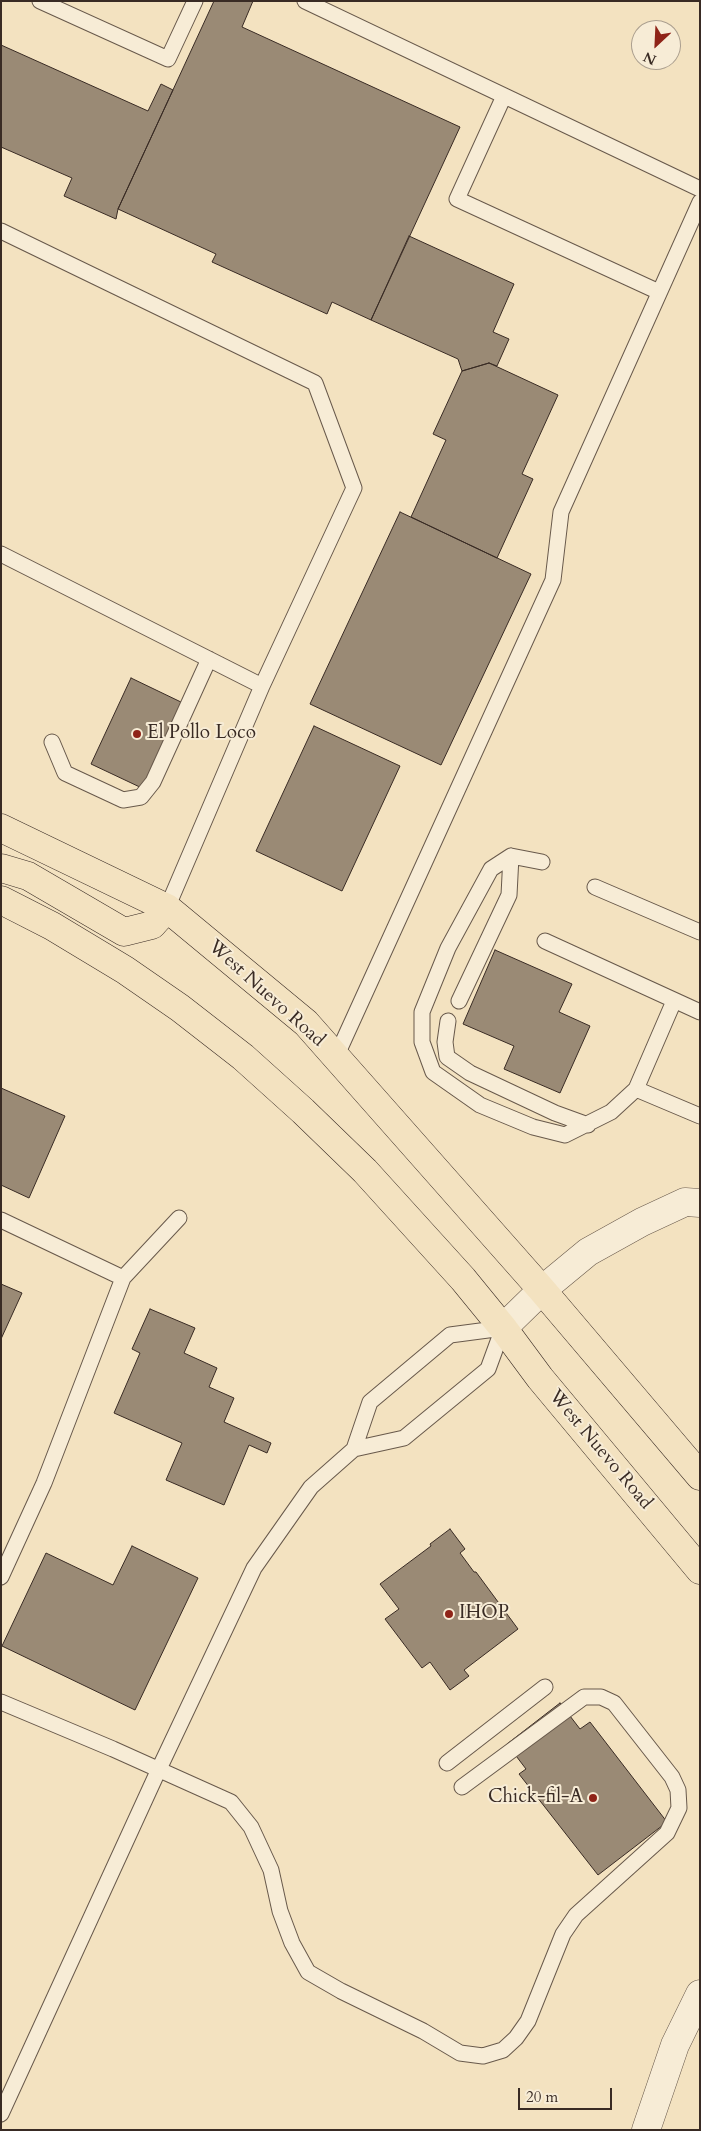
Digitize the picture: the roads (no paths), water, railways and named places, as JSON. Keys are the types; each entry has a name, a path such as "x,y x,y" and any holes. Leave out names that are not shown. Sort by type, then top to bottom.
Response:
{"main road":[{"name":"West Nuevo Road","path":"1,828 167,908 306,1023 542,1290 700,1476"},
{"path":"1,868 28,876 124,932 152,924 167,908"},
{"name":"West Nuevo Road","path":"1,900 52,926 125,970 180,1008 243,1057 303,1111 365,1171 463,1280 503,1328 540,1378 700,1570"}],"street":[{"path":"503,1328 542,1290 588,1252 642,1222 692,1202"},
{"path":"646,2130 675,2045 700,1994"}],"lane":[{"path":"40,1 168,59 195,1"},
{"path":"305,1 700,189"},
{"path":"504,96 457,199 659,292"},
{"path":"336,1057 554,580 561,512 700,202"},
{"path":"1,231 315,383 354,488 262,686 167,908"},
{"path":"1,554 262,686"},
{"path":"52,742 65,773 123,800 140,797 153,782 208,659"},
{"path":"542,862 511,856 491,869 448,948 422,1012 422,1042 433,1072 480,1105 533,1127 564,1135 611,1112 636,1089 674,1001"},
{"path":"458,1001 509,895 511,856"},
{"path":"595,887 700,932"},
{"path":"545,941 700,1012"},
{"path":"448,1021 445,1042 447,1057 470,1073 555,1112 588,1124"},
{"path":"636,1089 700,1116"},
{"path":"1,1577 44,1482 123,1278 179,1218"},
{"path":"1,1220 123,1278"},
{"path":"1,2114 159,1769 254,1568 311,1487 354,1448 370,1402 450,1335 503,1328 488,1369 404,1438 354,1448"},
{"path":"447,1763 545,1687"},
{"path":"1,1702 159,1769 231,1802 251,1827 271,1870 280,1911 292,1943 308,1972 341,1991 423,2031 460,2053 483,2056 503,2050 516,2038 528,2021 563,1934 576,1915 668,1833 679,1808 678,1790 672,1777 614,1703 601,1697 584,1697 462,1787"}],"place":[{"name":"El Pollo Loco","path":"137,734"},
{"name":"IHOP","path":"449,1614"},
{"name":"Chick-fil-A","path":"593,1798"}]}
